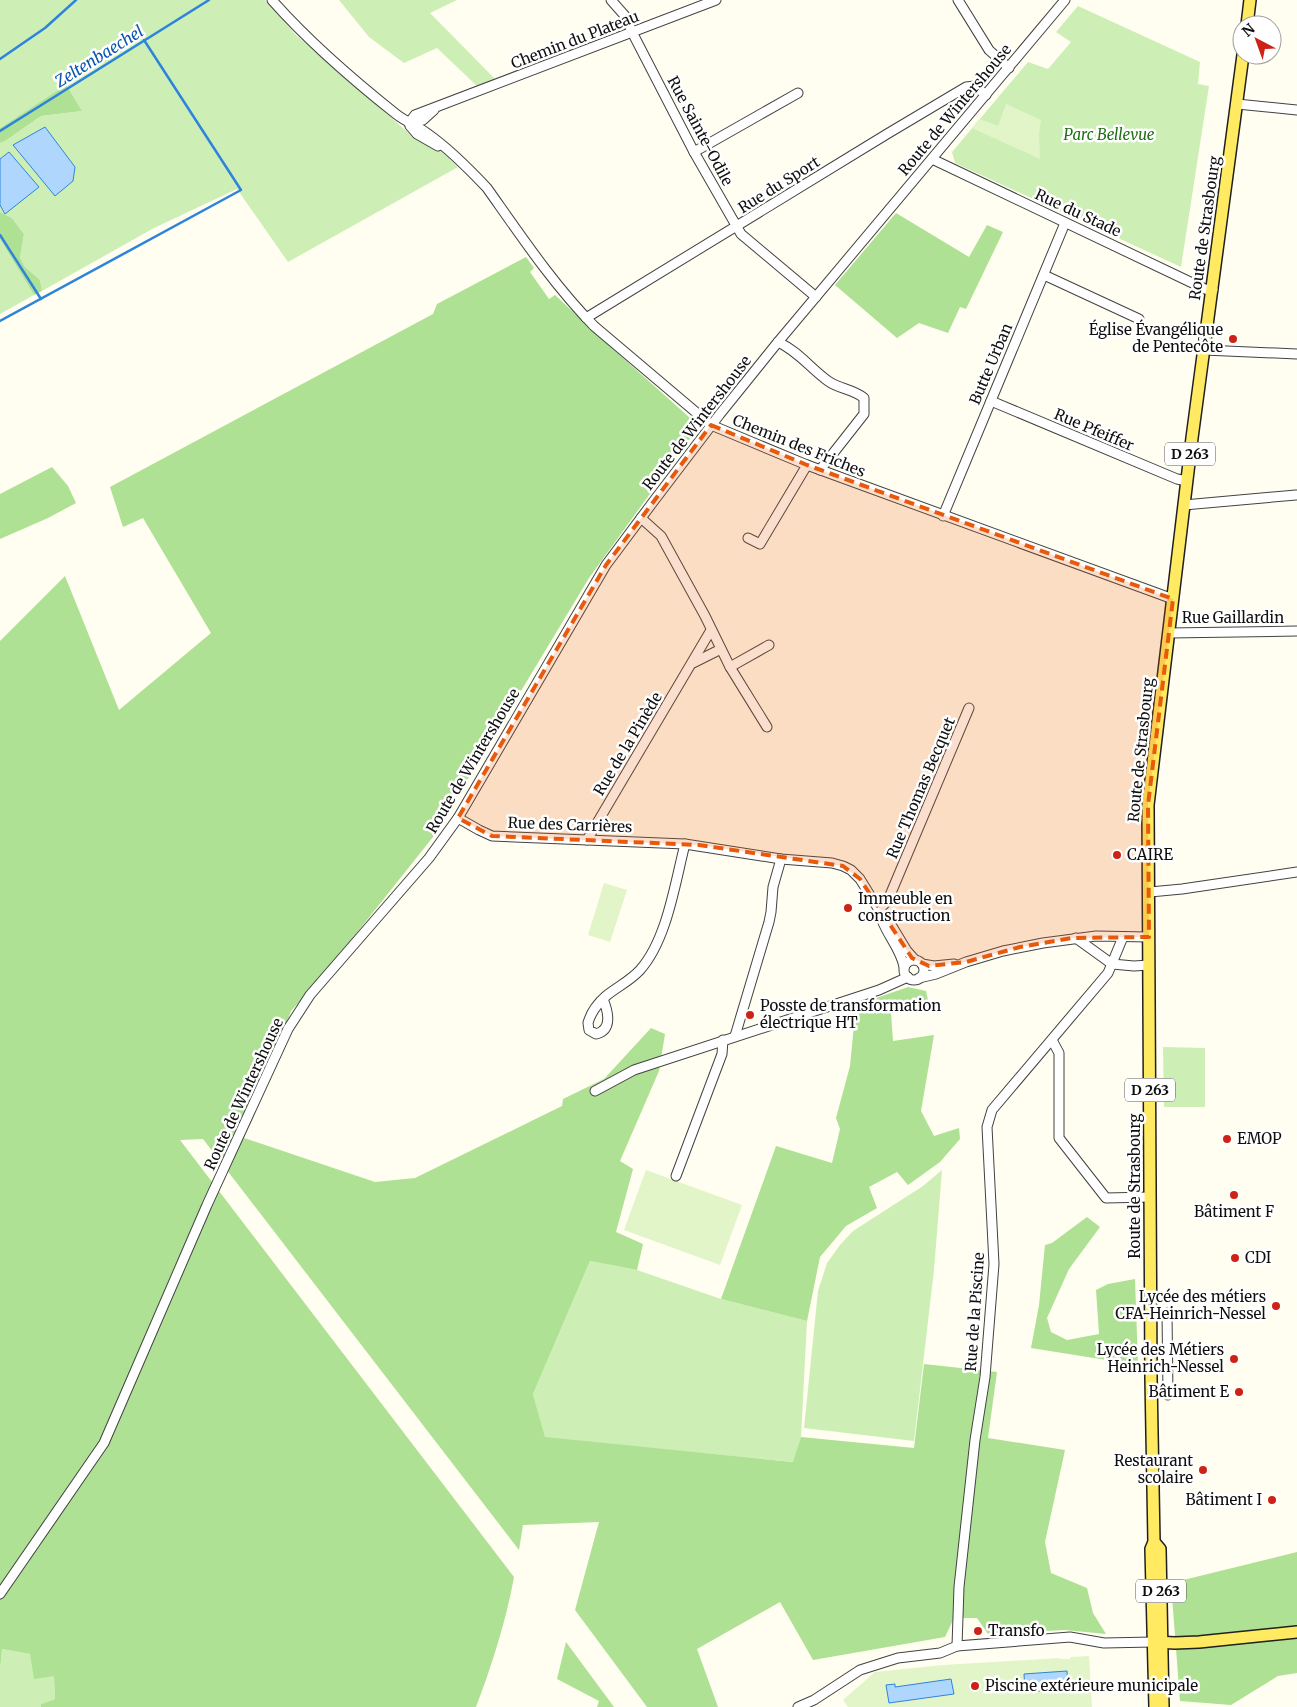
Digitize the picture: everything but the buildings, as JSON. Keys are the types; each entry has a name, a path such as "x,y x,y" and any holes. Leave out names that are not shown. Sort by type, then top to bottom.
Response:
{"main road":[{"path":"1248,15 1250,0"},
{"name":"Route de Strasbourg","path":"1163,1707 1151,1549 1154,1542 1151,1456 1150,892 1148,805 1187,481 1243,65"},
{"path":"1157,1641 1175,1643 1199,1642 1297,1632"},
{"name":"Route de Strasbourg","path":"1155,1707 1157,1641"}],"street":[{"name":"Chemin des Friches","path":"272,0 298,30 409,123 417,134 453,156 487,188 560,289 586,318 711,425 820,470 1173,599"},
{"name":"Rue Sainte-Odile","path":"611,0 626,17 694,152 740,234 816,297"},
{"name":"Chemin du Plateau","path":"409,123 423,120 435,109 443,105 716,0"},
{"path":"958,0 989,50 1009,68"},
{"name":"Route de Wintershouse","path":"0,1594 104,1443 206,1205 288,1029 310,995 429,858 458,818 606,565 711,425 778,342 1065,0"},
{"name":"Rue du Sport","path":"586,318 966,87 975,86 986,95"},
{"path":"694,152 798,93"},
{"path":"1237,104 1297,110"},
{"name":"Rue du Stade","path":"932,159 1205,289 1213,290"},
{"name":"Butte Urban","path":"943,516 1065,223"},
{"path":"1044,275 1139,319"},
{"path":"778,342 790,347 830,382 857,392 864,398 864,414 820,470"},
{"path":"1204,350 1297,354"},
{"name":"Rue Pfeiffer","path":"990,401 1177,479 1187,481"},
{"path":"748,538 760,544 807,465"},
{"path":"1184,505 1296,496"},
{"path":"641,518 661,536 730,667 767,728"},
{"name":"Rue de la Pinède","path":"587,840 712,630"},
{"name":"Rue Gaillardin","path":"1169,633 1297,632"},
{"path":"730,667 769,645"},
{"path":"692,663 721,649"},
{"name":"Rue Thomas Becquet","path":"876,907 898,878 969,708"},
{"name":"Rue des Carrières","path":"458,818 492,836 685,844 843,866 856,874 876,907 887,918 907,951 918,962"},
{"path":"603,999 636,975 648,959 666,917 685,844"},
{"path":"735,1036 769,922 773,887 781,858"},
{"path":"1150,892 1297,872"},
{"name":"Rue des Carrières","path":"876,907 880,921 902,958 905,972"},
{"path":"905,972 913,979 919,978 936,974 966,962 1020,947 1076,938 1096,936 1122,938 1149,937"},
{"path":"1076,938 1112,964 1150,965"},
{"name":"Rue de la Piscine","path":"957,1646 958,1587 975,1440 985,1377 994,1264 987,1127 992,1110 1108,973 1122,938"},
{"path":"595,1091 634,1070 880,989 905,972 910,961 934,966 966,962"},
{"path":"918,962 923,970 919,978"},
{"path":"676,1176 722,1054 723,1040"},
{"path":"1052,1040 1059,1053 1059,1138 1106,1198 1150,1197"},
{"path":"1167,1313 1168,1395"},
{"path":"798,1707 814,1700 860,1670 898,1658 940,1653 957,1646 1070,1637 1104,1643 1157,1641"}],"highlighted area":[{"path":"711,425 807,465 1173,599 1148,805 1149,937 1072,938 1020,947 966,962 929,966 912,958 860,879 843,866 699,845 492,836 458,818 606,565"}],"green space":[{"path":"0,0 265,0 296,35 411,135 442,152 458,167 288,262 237,189 154,228 42,291 40,280 25,267 20,258 24,234 12,218 0,212 0,143 41,116 82,111 65,86 0,128"},
{"path":"339,0 457,0 430,13 495,79 477,86 437,48 404,63 369,37"},
{"name":"Parc Bellevue","path":"1078,6 1200,62 1198,84 1209,86 1181,267 955,163 952,152 1028,62 1048,69 1071,42 1056,32"},
{"path":"66,85 82,111 41,116 0,143 0,128"},
{"path":"1006,104 1041,120 1039,134 1040,159 972,128 979,119 998,126"},
{"path":"0,212 12,218 24,234 20,258 25,267 40,280 42,291 34,295 0,239"},
{"path":"896,213 969,257 987,225 1003,232 966,309 960,307 948,333 919,323 897,338 835,285"},
{"path":"0,239 34,295 0,314"},
{"path":"526,257 534,268 530,272 549,299 555,295 699,426 589,578 433,837 324,974 291,1011 244,1138 375,1182 415,1178 562,1106 563,1099 604,1079 651,1028 665,1034 659,1071 620,1161 633,1169 616,1232 643,1244 637,1270 590,1261 533,1394 545,1437 793,1462 801,1437 914,1448 924,1364 997,1372 988,1438 1065,1450 1045,1542 1051,1573 1087,1588 1093,1613 1106,1634 1065,1630 988,1634 977,1618 954,1618 945,1637 813,1660 780,1602 697,1649 718,1707 647,1707 575,1610 599,1522 523,1525 519,1550 203,1139 180,1140 514,1577 507,1610 493,1659 476,1707 41,1707 41,1704 55,1699 54,1676 34,1679 30,1654 2,1649 0,1671 0,641 65,576 119,710 211,633 143,518 123,527 110,487 433,314 437,304"},
{"path":"52,467 68,486 76,503 48,518 0,539 0,494"},
{"path":"604,883 627,890 610,942 588,935"},
{"path":"908,987 926,991 930,1009 891,1013 893,1041 934,1035 921,1111 934,1136 959,1128 960,1139 940,1162 908,1185 897,1172 869,1187 877,1208 846,1226 820,1257 807,1321 721,1299 776,1146 832,1163 840,1129 836,1118 850,1066 856,1005"},
{"path":"1163,1047 1205,1048 1205,1107 1164,1107"},
{"path":"646,1170 742,1205 720,1265 624,1230"},
{"path":"942,1170 934,1270 914,1441 804,1428 818,1291 827,1263 853,1231 923,1186"},
{"path":"1087,1217 1100,1227 1069,1269 1047,1318 1051,1332 1067,1340 1099,1334 1096,1290 1108,1284 1135,1279 1138,1365 1031,1348 1039,1305 1045,1245 1052,1243"},
{"path":"590,1261 637,1270 721,1299 807,1321 801,1437 794,1462 545,1438 533,1394"},
{"path":"1297,1552 1297,1673 1278,1676 1231,1705 1180,1701 1171,1583"},
{"path":"566,1642 614,1707 597,1707 599,1701 557,1679"},
{"path":"2,1649 30,1654 54,1676 55,1699 41,1704 41,1707 0,1707"},
{"name":"Piscine extérieure municipale","path":"1089,1656 1092,1707 848,1707 843,1700 875,1672 943,1665 1070,1659 1070,1657"}],"water":[{"path":"45,127 75,167 73,181 55,196 13,145"},
{"path":"9,152 39,187 5,214 0,205 0,159"},
{"path":"1067,1671 1068,1689 1025,1692 1024,1674"},
{"path":"951,1679 954,1694 889,1703 886,1685 895,1684 895,1687"}],"waterway":[{"path":"0,59 45,28 76,0"},
{"name":"Zeltenbaechel","path":"0,131 209,0"},
{"path":"0,321 241,190 144,40"},
{"path":"0,235 41,299"}],"place":[{"name":"Église Évangélique de Pentecôte","path":"1233,339"},
{"name":"CAIRE","path":"1117,855"},
{"name":"Immeuble en construction","path":"848,908"},
{"name":"Posste de transformation électrique HT","path":"750,1015"},
{"name":"EMOP","path":"1227,1139"},
{"name":"Bâtiment F","path":"1234,1195"},
{"name":"CDI","path":"1235,1258"},
{"name":"Lycée des métiers CFA-Heinrich-Nessel","path":"1276,1306"},
{"name":"Lycée des Métiers Heinrich-Nessel","path":"1234,1359"},
{"name":"Bâtiment E","path":"1239,1392"},
{"name":"Restaurant scolaire","path":"1203,1470"},
{"name":"Bâtiment I","path":"1272,1500"},
{"name":"Transfo","path":"978,1631"},
{"name":"Piscine extérieure municipale","path":"975,1686"}]}
